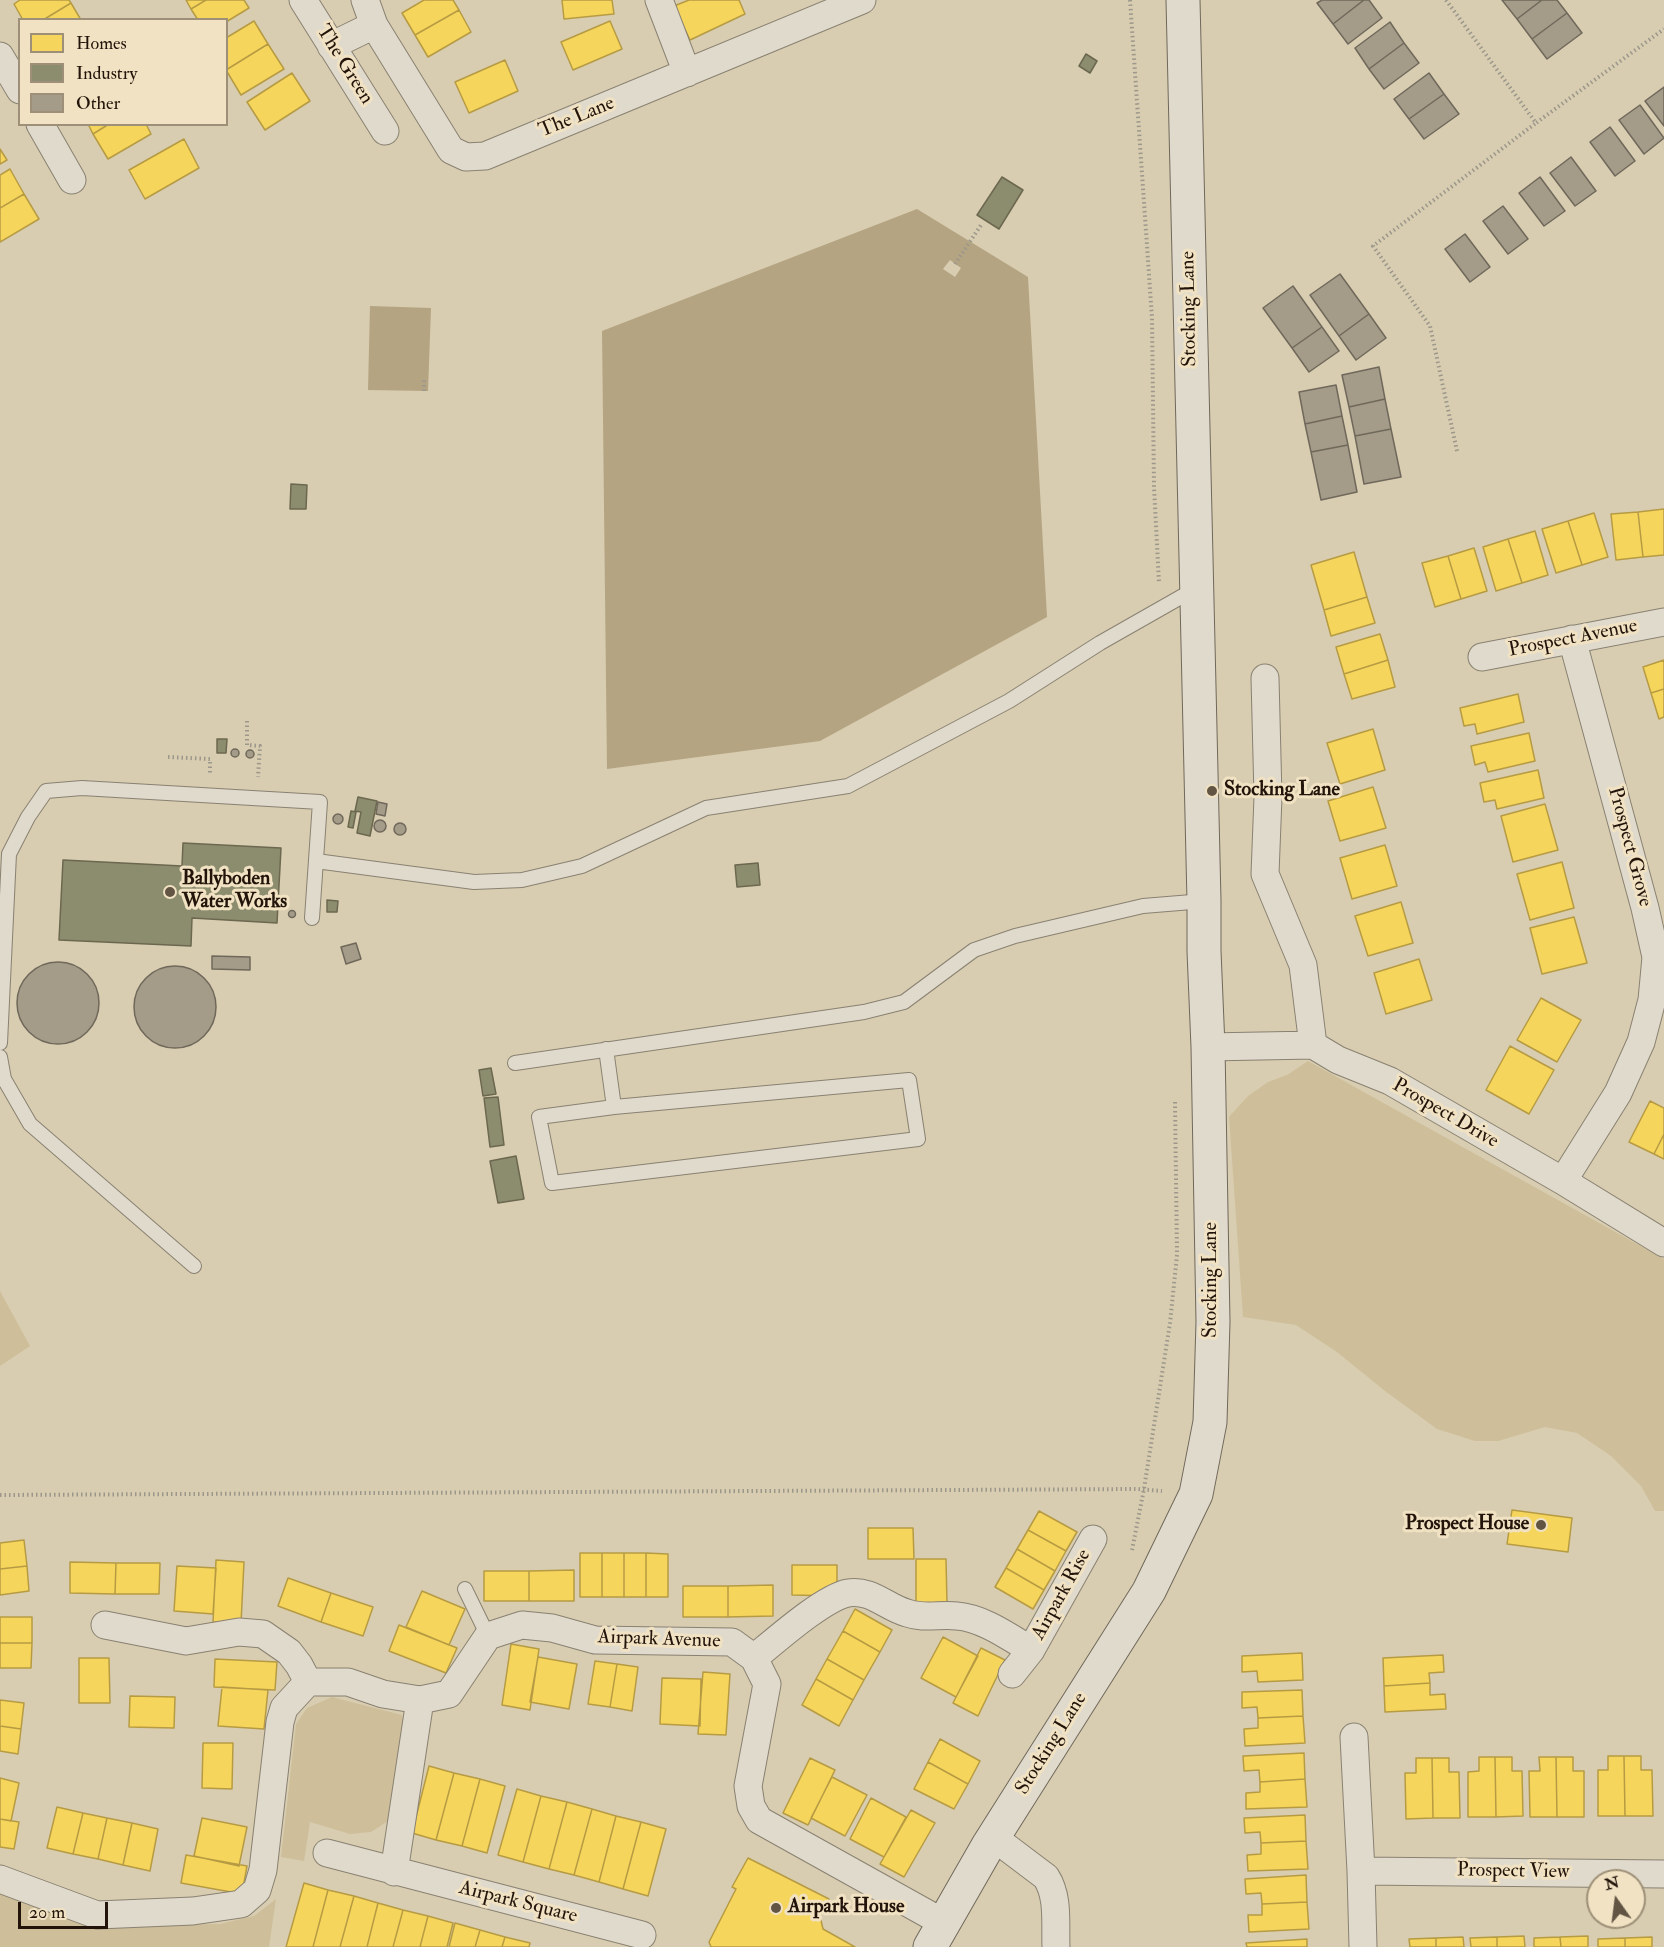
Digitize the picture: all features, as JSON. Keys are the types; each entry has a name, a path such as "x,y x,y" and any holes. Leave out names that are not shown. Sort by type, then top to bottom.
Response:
{"main road":[{"name":"Stocking Lane","path":"937,1935 993,1837 1149,1591 1196,1494 1210,1422 1213,1329 1208,1047 1183,0"}],"street":[{"name":"The Green","path":"303,0 385,130"},
{"path":"659,0 687,73"},
{"name":"The Lane","path":"369,12 451,150 466,157 485,156 862,0"},
{"path":"331,46 369,12"},
{"path":"0,56 18,87"},
{"path":"41,126 72,180"},
{"name":"Prospect Avenue","path":"1482,657 1664,622"},
{"name":"Prospect Grove","path":"1563,1181 1618,1093 1641,1042 1652,1000 1656,957 1639,885 1572,639"},
{"path":"1266,678 1268,797 1265,874 1303,965 1313,1046"},
{"name":"Prospect Drive","path":"1208,1047 1313,1046 1338,1060 1390,1081 1563,1181 1664,1243"},
{"name":"Airpark Rise","path":"1012,1674 1031,1650 1093,1539"},
{"name":"Airpark Rise","path":"754,1658 803,1618 847,1593 868,1593 908,1614 958,1616 1002,1633 1031,1650"},
{"path":"105,1625 186,1641 239,1632 263,1634 289,1652 308,1682"},
{"name":"Airpark Avenue","path":"488,1636 522,1625 552,1628 595,1640 732,1642 754,1658"},
{"path":"0,1879 97,1915 193,1911 241,1904 257,1890 263,1870 280,1722 284,1708 308,1682 348,1682 382,1694 420,1700 449,1694 488,1636"},
{"path":"754,1658 767,1684 748,1786 752,1806 759,1820 937,1935"},
{"path":"394,1872 420,1700"},
{"path":"1354,1737 1363,1947"},
{"path":"993,1837 1046,1877 1051,1885 1055,1897 1056,1947"},
{"name":"Airpark Square","path":"327,1853 642,1935"},
{"name":"Prospect View","path":"1361,1871 1664,1874"}],"lane":[{"path":"316,861 474,882 522,880 582,866 706,808 848,786 1009,701 1196,588"},
{"path":"0,1043 9,854 28,818 46,791 82,788 320,802 312,918"},
{"path":"515,1063 864,1012 904,1002 974,950 1016,936 1143,906 1204,901"},
{"path":"606,1049 614,1107"},
{"path":"0,1057 4,1079 30,1124 194,1266"},
{"path":"909,1080 918,1139 552,1183 539,1117 614,1107 909,1080"},
{"path":"465,1589 488,1636"}],"path":[{"path":"1130,0 1152,318 1154,488 1161,608"},
{"path":"1446,0 1536,123"},
{"path":"1457,451 1430,326 1373,246 1664,29"},
{"path":"956,264 981,225"},
{"path":"424,378 424,391"},
{"path":"247,721 247,745 260,746 257,799"},
{"path":"168,758 206,759"},
{"path":"1130,1556 1144,1489 1170,1323 1177,1255 1174,1092"},
{"path":"0,1495 1144,1489 1196,1494"}],"shaded area":[{"path":"917,209 1028,277 1047,617 820,741 607,769 602,331","holes":["950,260 961,268 955,277 943,269"]},
{"path":"370,306 431,308 428,391 368,390"},
{"path":"1308,1061 1664,1259 1664,1511 1655,1511 1641,1486 1611,1456 1577,1433 1545,1427 1498,1441 1475,1441 1437,1429 1337,1352 1296,1325 1243,1317 1229,1117 1248,1096 1268,1082 1287,1075"},
{"path":"0,1291 30,1346 0,1366"},
{"path":"332,1697 402,1715 404,1737 388,1821 371,1832 350,1834 310,1822 304,1861 281,1857 296,1724 307,1708"},
{"path":"0,1886 84,1925 220,1924 254,1916 276,1899 269,1947 0,1947"}],"building: Homes":[{"path":"20,0 69,0 71,3 46,18 22,18 14,4"},
{"path":"186,0 206,0 191,9"},
{"path":"206,0 244,0 249,8 228,21 228,18 197,18 191,9"},
{"path":"424,0 453,0 459,10 415,35 402,13"},
{"path":"562,0 612,0 614,14 564,19"},
{"path":"689,0 739,0 745,14 690,40 674,6"},
{"path":"71,3 80,18 46,18"},
{"path":"459,10 471,32 428,57 415,35"},
{"path":"254,21 268,44 228,69 228,37"},
{"path":"610,21 622,49 573,70 561,42"},
{"path":"268,44 284,69 241,95 228,73 228,69"},
{"path":"505,60 518,91 469,113 455,82"},
{"path":"292,73 310,101 265,130 247,102"},
{"path":"89,126 106,126 93,134"},
{"path":"106,126 147,126 151,134 108,159 93,134"},
{"path":"184,139 199,168 145,199 129,170"},
{"path":"0,149 7,160 0,164"},
{"path":"10,169 24,194 0,208 0,175"},
{"path":"24,194 39,219 0,242 0,208"},
{"path":"1664,509 1664,555 1643,557 1638,512"},
{"path":"1638,512 1643,557 1616,560 1611,514"},
{"path":"1594,513 1608,557 1582,565 1568,521"},
{"path":"1568,521 1582,565 1556,573 1542,529"},
{"path":"1535,531 1548,575 1522,583 1508,539"},
{"path":"1508,539 1522,583 1496,591 1483,547"},
{"path":"1474,548 1487,591 1461,599 1448,556"},
{"path":"1354,552 1367,597 1324,610 1311,565"},
{"path":"1448,556 1461,599 1435,607 1422,563"},
{"path":"1367,597 1375,623 1331,636 1324,610"},
{"path":"1380,634 1388,660 1344,674 1336,647"},
{"path":"1388,660 1395,687 1352,699 1344,674"},
{"path":"1664,660 1664,689 1651,693 1643,667"},
{"path":"1664,689 1664,717 1659,719 1651,693"},
{"path":"1518,694 1524,722 1477,734 1475,724 1464,726 1460,708"},
{"path":"1373,729 1385,770 1340,784 1327,743"},
{"path":"1529,733 1535,761 1488,772 1485,762 1475,765 1471,746"},
{"path":"1538,770 1544,798 1497,809 1495,800 1484,802 1480,783"},
{"path":"1373,787 1386,828 1340,841 1328,801"},
{"path":"1545,804 1558,850 1513,862 1501,816"},
{"path":"1385,845 1397,886 1352,899 1340,858"},
{"path":"1562,862 1574,908 1530,920 1517,874"},
{"path":"1401,902 1413,943 1368,956 1355,916"},
{"path":"1574,917 1587,963 1542,974 1530,928"},
{"path":"1419,959 1432,1000 1386,1014 1374,973"},
{"path":"1541,998 1581,1020 1557,1062 1517,1040"},
{"path":"1510,1046 1554,1070 1529,1114 1486,1090"},
{"path":"1650,1101 1664,1108 1664,1134 1654,1154 1629,1142"},
{"path":"1664,1134 1664,1159 1654,1154"},
{"name":"Prospect House","path":"1512,1510 1572,1518 1568,1552 1507,1544"},
{"path":"1039,1511 1077,1532 1066,1551 1028,1530"},
{"path":"868,1528 913,1528 914,1559 868,1559"},
{"path":"1028,1530 1066,1551 1055,1571 1017,1549"},
{"path":"24,1540 27,1566 0,1569 0,1543"},
{"path":"1017,1549 1055,1571 1044,1590 1006,1568"},
{"path":"580,1553 602,1553 602,1597 580,1597"},
{"path":"602,1553 624,1553 624,1597 602,1597"},
{"path":"624,1553 646,1553 646,1597 624,1597"},
{"path":"646,1553 668,1554 668,1597 646,1597"},
{"path":"916,1559 946,1559 947,1604 916,1604"},
{"path":"216,1560 244,1562 241,1623 213,1622"},
{"path":"70,1562 116,1563 115,1594 70,1593"},
{"path":"116,1563 160,1563 159,1594 115,1594"},
{"path":"792,1565 837,1565 837,1596 792,1595"},
{"path":"27,1566 29,1591 0,1595 0,1569"},
{"path":"177,1566 216,1568 213,1614 174,1611"},
{"path":"1006,1568 1044,1590 1033,1609 995,1587"},
{"path":"574,1570 574,1601 529,1601 529,1571"},
{"path":"484,1571 529,1571 529,1601 484,1601"},
{"path":"288,1578 331,1593 321,1622 278,1606"},
{"path":"773,1585 773,1616 728,1617 728,1586"},
{"path":"683,1586 728,1586 728,1617 683,1617"},
{"path":"422,1591 465,1609 449,1645 406,1627"},
{"path":"331,1593 373,1607 363,1636 321,1622"},
{"path":"855,1609 892,1630 880,1652 843,1631"},
{"path":"0,1617 32,1617 32,1643 0,1643"},
{"path":"399,1625 457,1648 446,1673 389,1651"},
{"path":"843,1631 880,1652 864,1680 827,1659"},
{"path":"943,1637 978,1656 956,1697 921,1678"},
{"path":"0,1643 32,1643 31,1668 0,1668"},
{"path":"511,1644 539,1649 530,1710 502,1705"},
{"path":"981,1648 1005,1660 978,1716 953,1703"},
{"path":"1302,1653 1303,1680 1258,1682 1257,1671 1242,1672 1242,1656"},
{"path":"1443,1655 1444,1672 1429,1673 1430,1683 1384,1686 1383,1658"},
{"path":"538,1657 577,1664 569,1709 530,1702"},
{"path":"79,1658 109,1658 110,1703 79,1703"},
{"path":"215,1659 277,1662 275,1690 214,1687"},
{"path":"827,1659 864,1680 853,1700 816,1679"},
{"path":"595,1661 617,1664 610,1707 588,1704"},
{"path":"617,1664 638,1667 632,1711 610,1707"},
{"path":"703,1672 730,1674 726,1735 698,1734"},
{"path":"662,1678 701,1679 700,1726 660,1724"},
{"path":"816,1679 853,1700 839,1726 802,1705"},
{"path":"1430,1683 1430,1695 1445,1694 1446,1709 1385,1712 1384,1686"},
{"path":"222,1687 268,1690 264,1729 218,1726"},
{"path":"1302,1690 1303,1716 1258,1718 1257,1707 1242,1708 1242,1692"},
{"path":"130,1696 175,1697 174,1728 129,1727"},
{"path":"0,1700 24,1703 21,1729 0,1726"},
{"path":"1303,1716 1305,1743 1245,1746 1244,1729 1258,1728 1258,1718"},
{"path":"0,1726 21,1729 18,1754 0,1751"},
{"path":"940,1739 980,1761 968,1784 928,1762"},
{"path":"203,1743 233,1743 232,1789 202,1788"},
{"path":"1304,1753 1305,1779 1260,1782 1259,1770 1244,1771 1243,1756"},
{"path":"1608,1756 1624,1756 1625,1816 1598,1816 1598,1770 1608,1770"},
{"path":"1624,1756 1641,1756 1641,1770 1652,1770 1653,1816 1625,1816"},
{"path":"1479,1757 1495,1757 1496,1817 1468,1817 1468,1772 1479,1771"},
{"path":"1495,1757 1512,1757 1512,1771 1522,1771 1523,1816 1496,1817"},
{"path":"1539,1757 1556,1757 1557,1817 1530,1817 1529,1771 1540,1771"},
{"path":"1556,1757 1573,1757 1573,1771 1584,1771 1584,1817 1557,1817"},
{"path":"810,1758 835,1770 808,1825 783,1813"},
{"path":"1416,1758 1432,1758 1433,1818 1406,1819 1405,1773 1416,1773"},
{"path":"1432,1758 1449,1758 1449,1772 1459,1772 1460,1818 1433,1818"},
{"path":"928,1762 968,1784 954,1809 914,1789"},
{"path":"429,1766 454,1773 436,1840 412,1833"},
{"path":"454,1773 480,1779 462,1846 436,1840"},
{"path":"832,1777 867,1795 845,1836 811,1818"},
{"path":"0,1778 19,1783 11,1821 0,1819"},
{"path":"480,1779 505,1786 487,1853 462,1846"},
{"path":"1305,1779 1307,1807 1246,1809 1246,1793 1260,1792 1260,1782"},
{"path":"517,1789 541,1796 523,1862 498,1855"},
{"path":"541,1796 567,1802 549,1869 523,1862"},
{"path":"871,1798 906,1817 884,1857 850,1839"},
{"path":"567,1802 592,1809 574,1875 549,1869"},
{"path":"57,1807 83,1813 73,1854 47,1848"},
{"path":"592,1809 616,1816 599,1882 574,1875"},
{"path":"911,1810 935,1823 904,1877 880,1864"},
{"path":"83,1813 107,1818 98,1859 73,1854"},
{"path":"1305,1815 1306,1841 1261,1843 1260,1832 1245,1833 1244,1818"},
{"path":"616,1816 641,1822 623,1889 599,1882"},
{"path":"107,1818 132,1823 123,1865 98,1859"},
{"path":"202,1818 247,1827 239,1866 194,1856"},
{"path":"0,1819 19,1822 14,1849 0,1847"},
{"path":"641,1822 666,1829 648,1896 623,1889"},
{"path":"132,1823 158,1829 150,1871 123,1865"},
{"path":"1306,1841 1308,1869 1248,1871 1247,1855 1261,1854 1261,1843"},
{"path":"186,1855 247,1866 242,1894 181,1883"},
{"name":"Airpark House","path":"748,1858 829,1899 820,1916 823,1929 855,1947 711,1947 709,1942 736,1889 732,1887"},
{"path":"1306,1875 1307,1902 1262,1904 1261,1893 1246,1894 1245,1879"},
{"path":"304,1883 328,1890 313,1947 286,1947"},
{"path":"328,1890 354,1896 340,1947 313,1947"},
{"path":"354,1896 378,1903 367,1947 340,1947"},
{"path":"1307,1902 1309,1929 1249,1932 1248,1915 1262,1915 1262,1904"},
{"path":"378,1903 403,1910 393,1947 367,1947"},
{"path":"403,1910 428,1916 420,1947 393,1947"},
{"path":"428,1916 453,1923 447,1947 420,1947"},
{"path":"455,1923 480,1930 475,1947 449,1947"},
{"path":"480,1930 505,1937 502,1947 475,1947"},
{"path":"1524,1936 1525,1947 1497,1947 1497,1937"},
{"path":"1588,1936 1588,1947 1561,1947 1560,1937"},
{"path":"505,1937 530,1943 529,1947 502,1947"},
{"path":"1463,1937 1464,1947 1436,1947 1436,1938"},
{"path":"1497,1937 1497,1947 1471,1947 1470,1938"},
{"path":"1560,1937 1561,1947 1534,1947 1534,1938"},
{"path":"1652,1937 1652,1947 1625,1947 1625,1938"},
{"path":"1436,1938 1436,1947 1410,1947 1409,1939"},
{"path":"1625,1938 1625,1947 1598,1947 1598,1939"},
{"path":"1307,1939 1307,1947 1247,1947 1246,1943"}],"building: Industry":[{"path":"1086,54 1097,61 1090,73 1079,66"},
{"path":"1002,177 1023,190 999,229 977,215"},
{"path":"291,484 307,485 306,509 290,509"},
{"path":"217,739 227,739 226,753 217,753"},
{"path":"358,797 377,801 370,836 357,833 361,812 355,811"},
{"path":"351,811 356,812 353,828 348,827"},
{"name":"Ballyboden Water Works","path":"183,843 281,848 277,923 192,918 191,946 59,940 63,860 182,866"},
{"path":"758,863 760,885 737,887 735,865"},
{"path":"327,900 338,901 337,912 327,912"},
{"path":"491,1068 496,1094 483,1096 479,1070"},
{"path":"498,1097 504,1145 490,1147 484,1098"},
{"path":"516,1156 524,1199 498,1203 490,1161"}],"building: Other":[{"path":"1322,0 1364,0 1333,24 1317,3"},
{"path":"1364,0 1369,0 1382,18 1348,44 1333,24"},
{"path":"1502,0 1542,0 1517,19"},
{"path":"1542,0 1557,0 1567,13 1532,39 1517,19"},
{"path":"1567,13 1582,33 1547,59 1532,39"},
{"path":"1390,22 1404,43 1369,69 1355,48"},
{"path":"1404,43 1419,63 1384,89 1369,69"},
{"path":"1429,73 1444,94 1409,119 1394,99"},
{"path":"1664,87 1664,126 1645,101"},
{"path":"1444,94 1459,114 1424,139 1409,119"},
{"path":"1640,105 1664,138 1644,154 1619,120"},
{"path":"1610,127 1635,161 1615,176 1590,142"},
{"path":"1571,157 1596,191 1575,206 1550,173"},
{"path":"1540,177 1565,211 1544,226 1519,193"},
{"path":"1503,206 1528,239 1508,254 1483,221"},
{"path":"1465,234 1490,267 1470,282 1445,249"},
{"path":"1340,274 1369,314 1339,336 1310,295"},
{"path":"1293,286 1322,327 1292,348 1263,308"},
{"path":"1369,314 1386,338 1356,360 1339,336"},
{"path":"1322,327 1339,351 1309,372 1292,348"},
{"path":"1379,367 1385,399 1349,407 1342,375"},
{"path":"1336,385 1342,416 1305,424 1299,392"},
{"path":"1385,399 1391,429 1355,436 1349,407"},
{"path":"1342,416 1348,445 1311,452 1305,424"},
{"path":"1391,429 1401,477 1364,484 1355,436"},
{"path":"1348,445 1357,492 1321,500 1311,452"},
{"path":"235,749 239,753 235,757 231,753"},
{"path":"250,750 254,754 250,758 246,754"},
{"path":"378,802 387,804 385,816 376,814"},
{"path":"338,814 343,819 338,824 333,819"},
{"path":"380,820 386,826 380,832 374,826"},
{"path":"400,823 406,829 400,835 394,829"},
{"path":"292,911 295,914 292,917 289,914"},
{"path":"356,943 361,959 346,964 341,947"},
{"path":"212,956 250,957 250,970 212,969"},
{"path":"58,962 74,965 87,974 96,987 99,1003 96,1019 87,1032 74,1041 58,1044 42,1041 29,1032 20,1019 17,1003 20,987 29,974 42,965"},
{"path":"167,966 183,966 198,973 209,984 216,999 213,1023 204,1036 183,1048 167,1048 152,1041 141,1030 134,1015 134,999 141,984 152,973"}],"place":[{"name":"Stocking Lane","path":"1212,791"},
{"name":"Ballyboden Water Works","path":"170,892"},
{"name":"Prospect House","path":"1541,1525"},
{"name":"Airpark House","path":"776,1908"}]}
